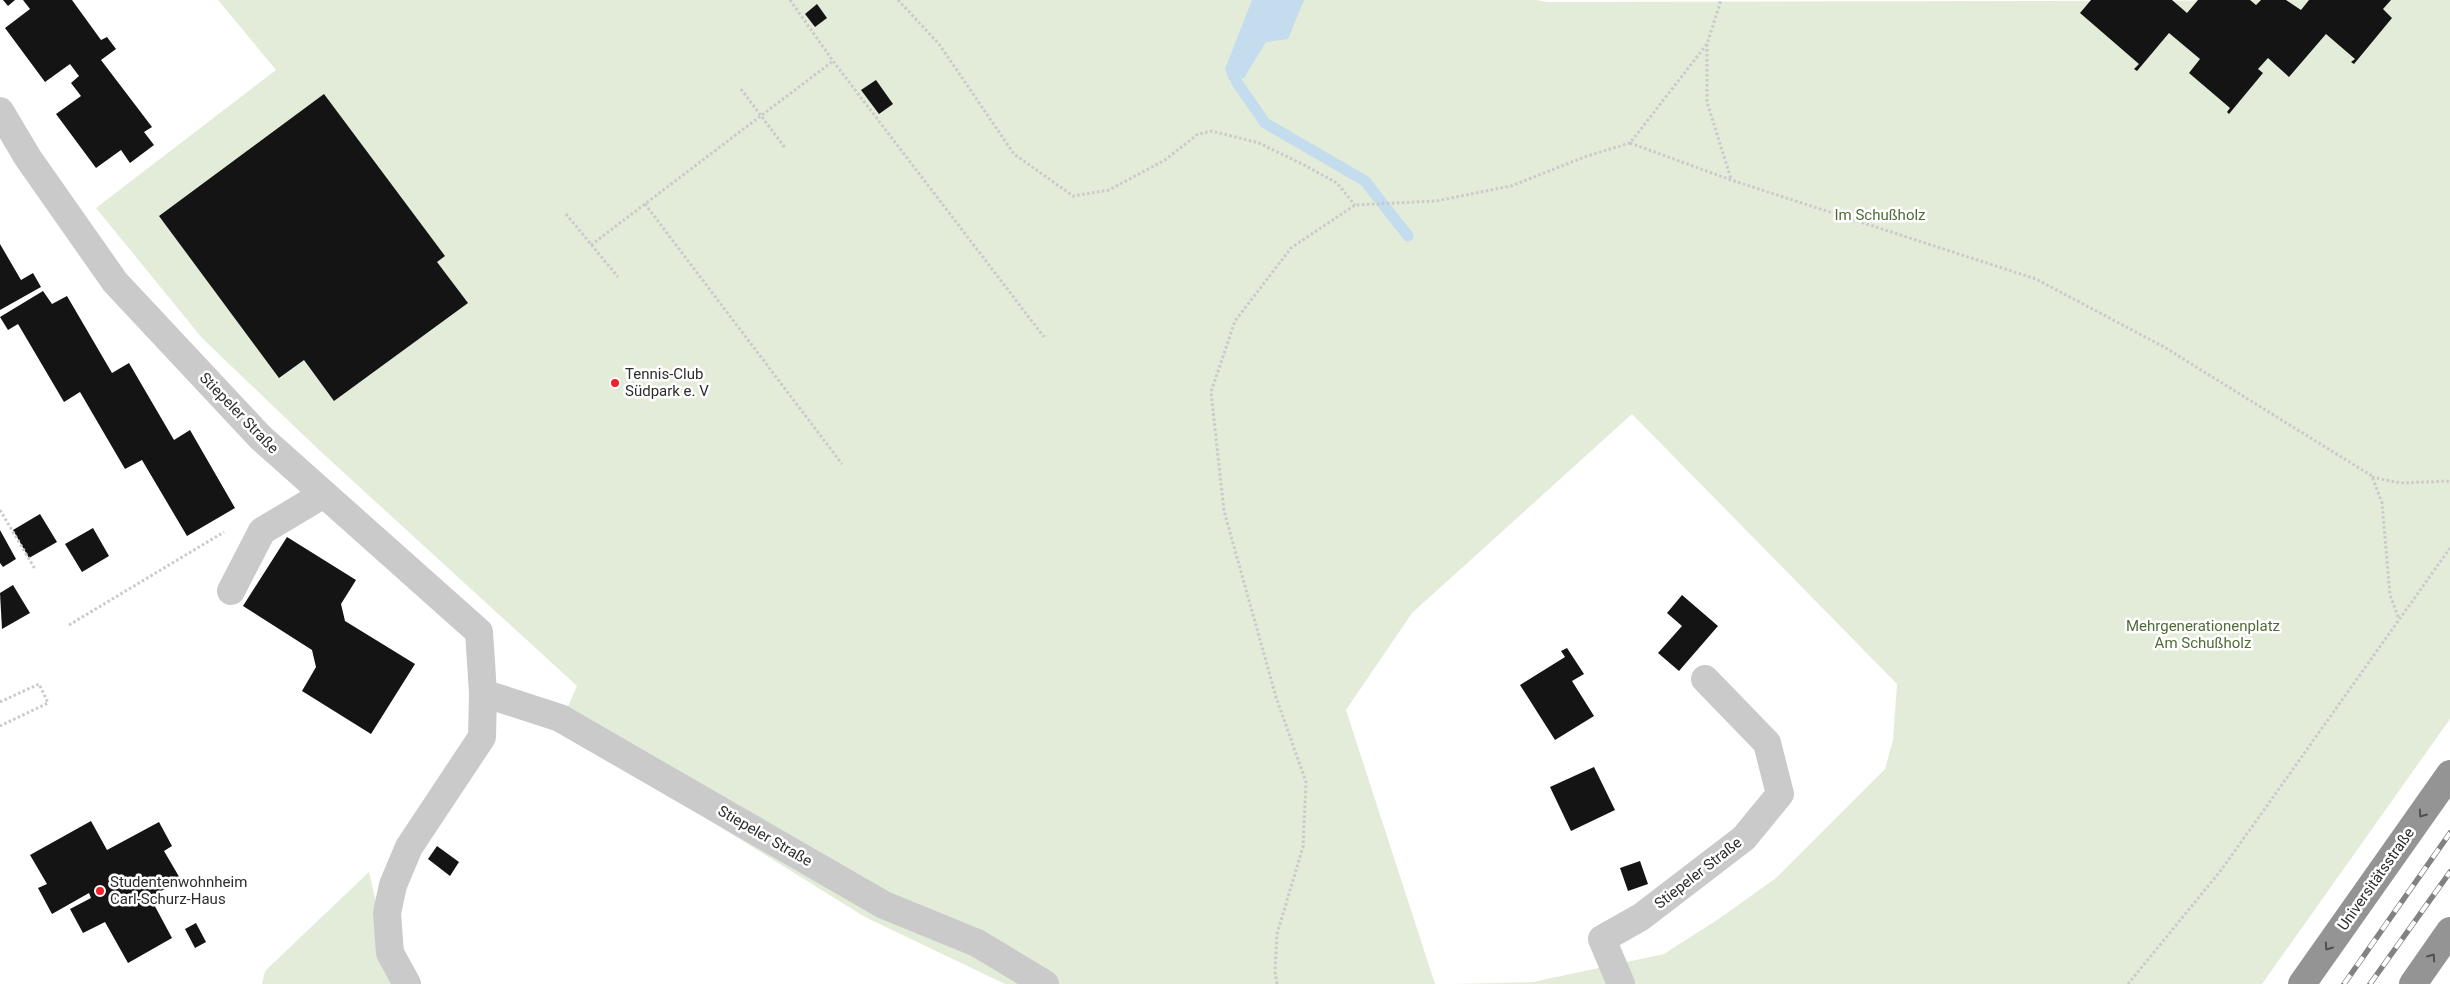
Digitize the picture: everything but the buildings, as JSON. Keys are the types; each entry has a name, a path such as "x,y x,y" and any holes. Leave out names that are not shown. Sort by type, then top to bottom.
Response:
{"highway":[{"name":"Universitätsstraße","path":"2302,984 2450,774"},
{"path":"2413,984 2450,931"}],"street":[{"name":"Stiepeler Straße","path":"0,111 28,158 115,282 260,437 479,632 483,693 482,737 409,847 393,885 387,913 390,953 407,984"},
{"path":"231,591 262,531 324,494"},
{"name":"Stiepeler Straße","path":"1621,984 1602,939 1641,917 1744,838 1780,794 1766,743 1705,680"},
{"name":"Stiepeler Straße","path":"483,693 560,718 884,906 977,943 1045,984"}],"path":[{"path":"790,0 833,61 1044,337"},
{"path":"898,0 939,44 1014,154 1073,196 1109,190 1165,160 1198,134 1212,131 1259,143 1304,164 1337,183 1355,205"},
{"path":"1721,0 1707,44 1707,102 1731,180"},
{"path":"1630,144 1707,44"},
{"path":"591,245 833,61"},
{"path":"741,89 786,148"},
{"path":"1277,984 1275,972 1277,934 1303,847 1306,782 1276,697 1224,511 1211,392 1235,321 1280,262 1291,248 1355,205 1436,201 1511,186 1587,156 1630,144 1731,180 2036,279 2164,347 2372,476 2400,483 2450,481"},
{"path":"645,204 842,464"},
{"path":"566,214 618,277"},
{"path":"2372,476 2382,503 2390,595 2399,619"},
{"path":"0,510 35,569"},
{"path":"69,625 232,527"},
{"path":"2128,984 2222,869 2450,548"},
{"path":"0,702 39,684 48,703 0,726"}],"green space":[{"path":"218,0 1536,0 1548,2 2450,0 2450,719 2262,984 1454,984 1533,982 1664,954 1720,918 1776,878 1885,769 1893,740 1897,684 1632,414 1412,613 1346,710 1435,984 1005,984 865,917 559,727 577,686 318,449 202,338 96,208 276,70"},
{"path":"369,872 395,984 262,984 265,971"}],"water":[{"path":"1252,0 1304,0 1288,39 1266,42 1244,78 1229,80 1225,69"}],"waterway":[{"path":"1236,81 1265,123 1365,181 1408,236"}],"railway":[{"path":"2344,984 2450,833"},
{"path":"2370,984 2450,872"}],"place":[{"name":"Tennis-Club Südpark e. V","path":"615,383"},
{"name":"Studentenwohnheim Carl-Schurz-Haus","path":"100,891"}],"park label":[{"name":"Im Schußholz","path":"1880,215"},
{"name":"Mehrgenerationenplatz Am Schußholz","path":"2203,634"}]}
